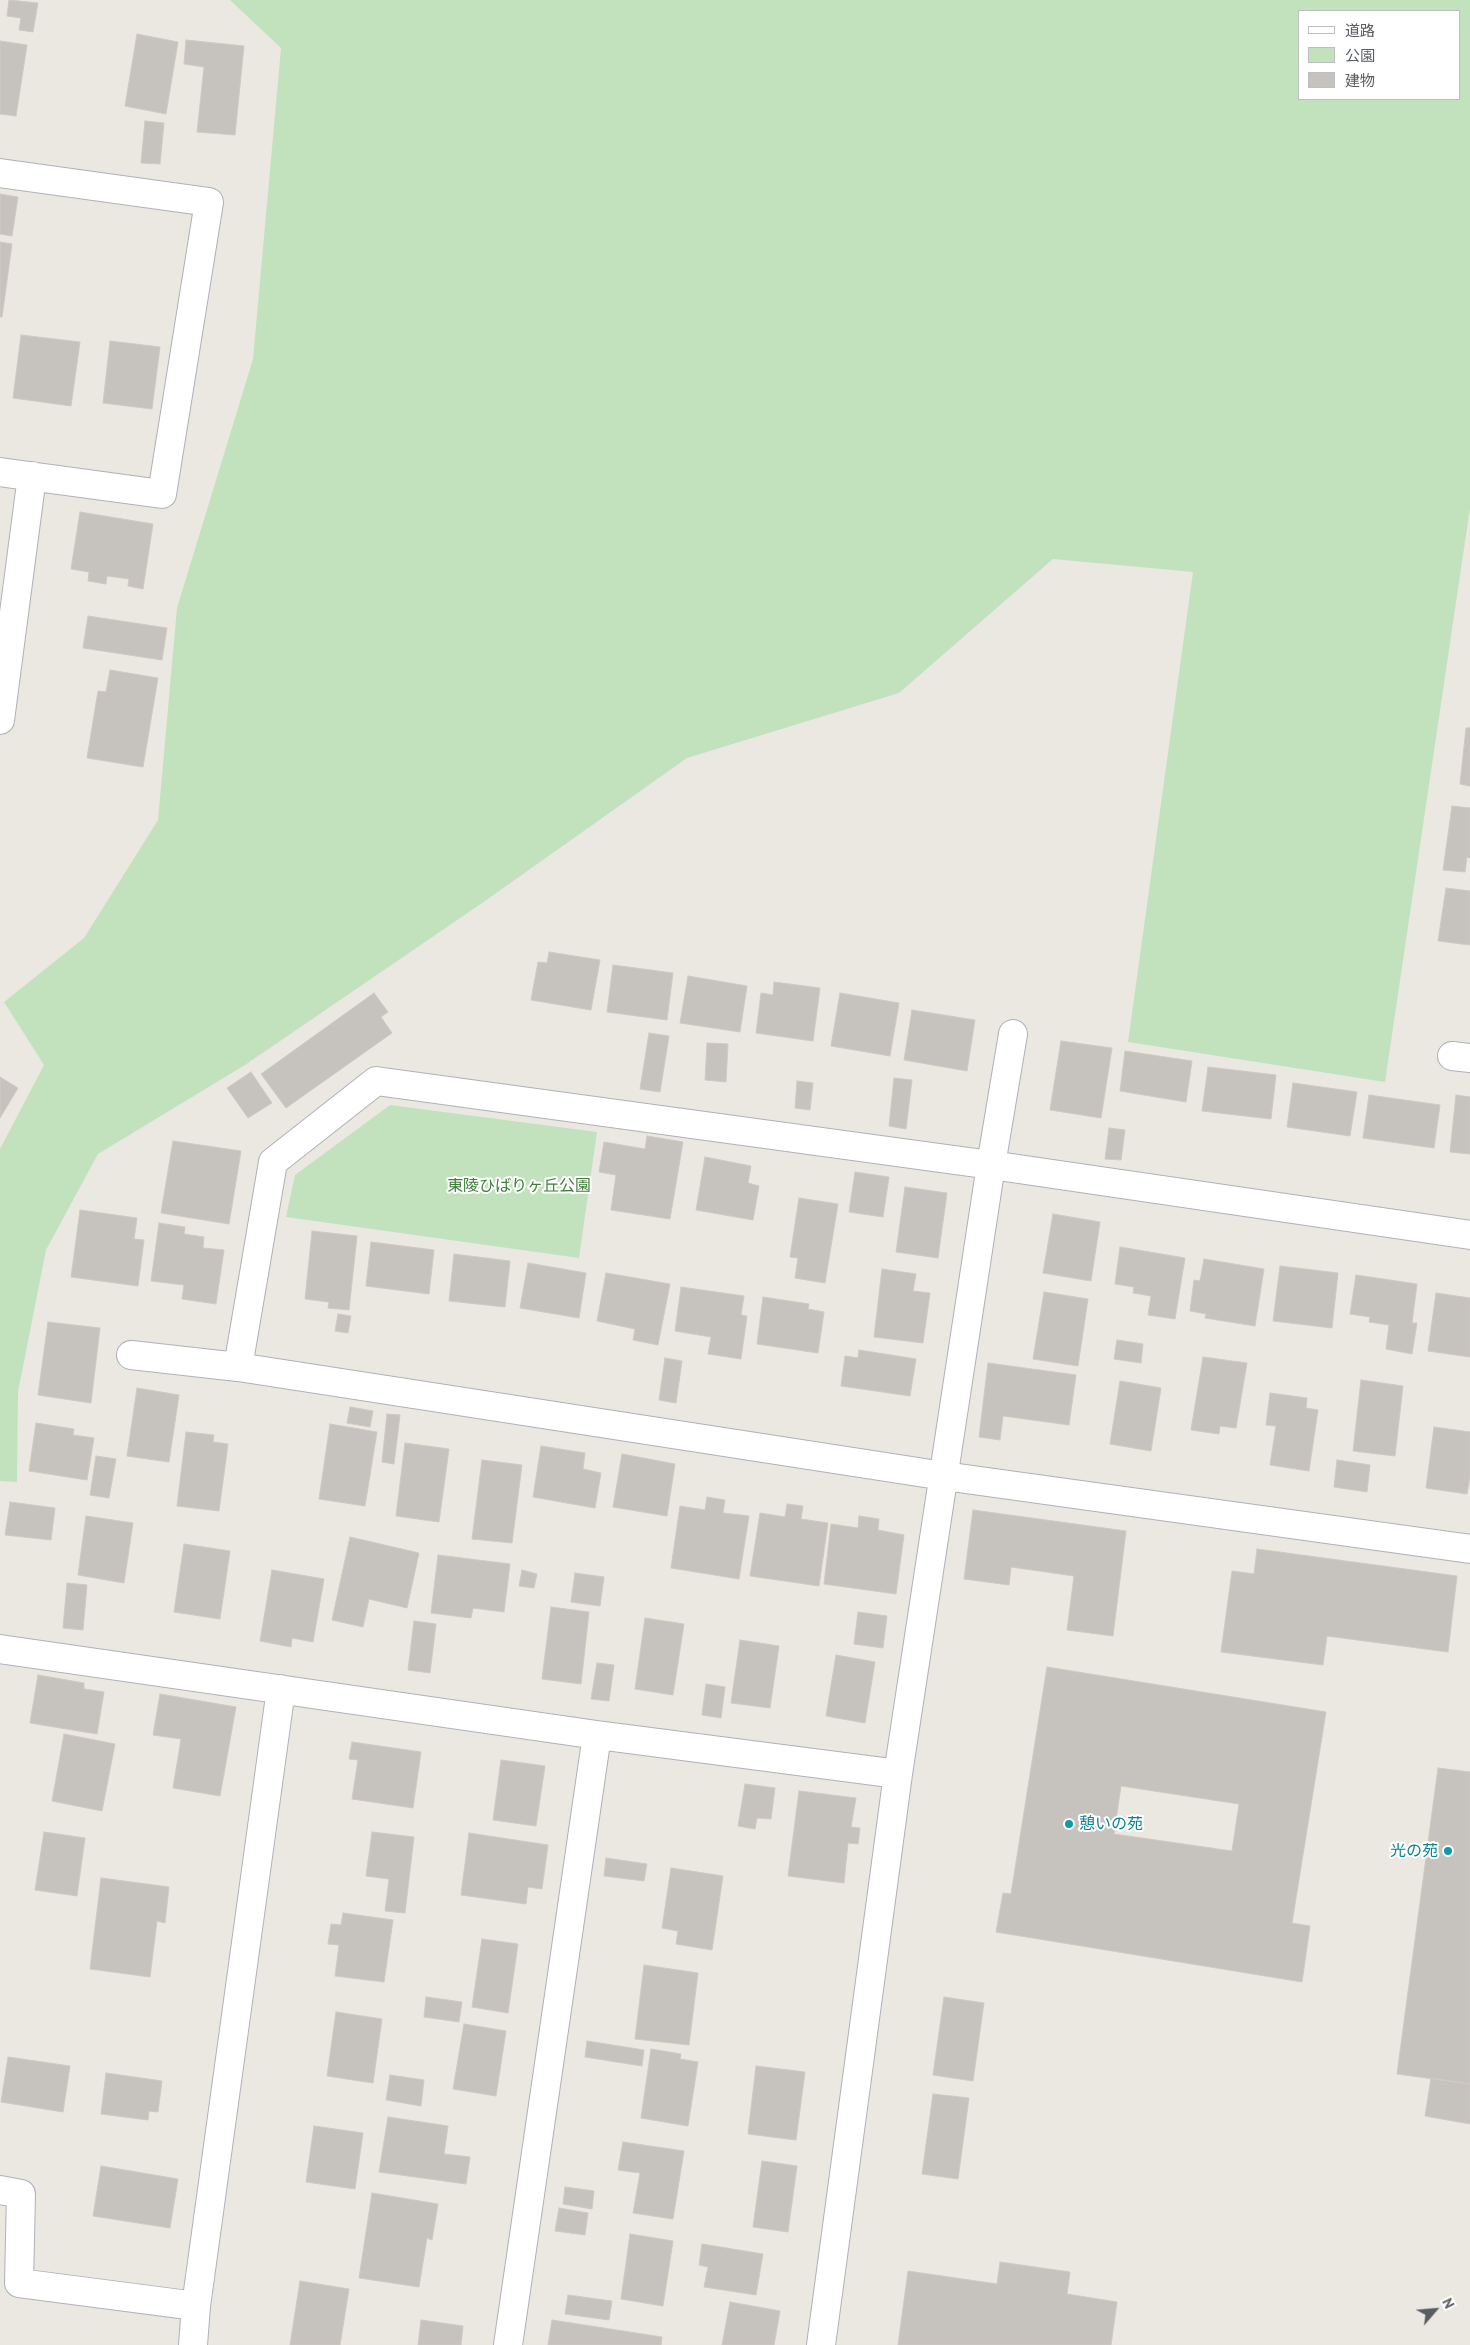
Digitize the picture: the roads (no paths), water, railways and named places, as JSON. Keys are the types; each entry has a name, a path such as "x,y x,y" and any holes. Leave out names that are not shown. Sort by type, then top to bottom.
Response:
{"street":[{"path":"0,173 209,202 162,494 0,472"},
{"path":"0,720 32,476"},
{"path":"821,2345 898,1774 990,1165 1013,1034"},
{"path":"238,1367 273,1162 376,1081 990,1165 1470,1235"},
{"path":"131,1355 238,1367 944,1476 1470,1549"},
{"path":"0,1650 597,1735 898,1774"},
{"path":"193,2345 196,2306 281,1689"},
{"path":"508,2345 597,1735"},
{"path":"0,2190 21,2194 19,2283 196,2306"}],"place":[{"name":"憩いの苑","path":"1069,1824"},
{"name":"光の苑","path":"1448,1851"}],"park label":[{"name":"東陵ひばりヶ丘公園","path":"519,1186"}]}
